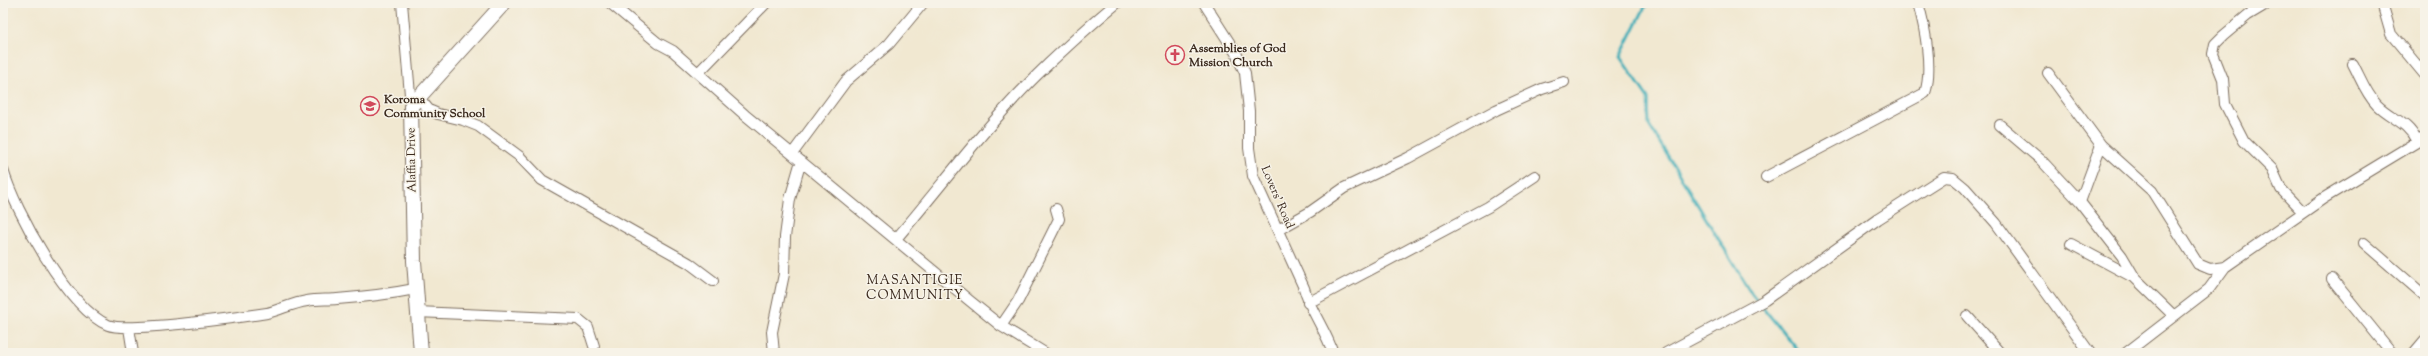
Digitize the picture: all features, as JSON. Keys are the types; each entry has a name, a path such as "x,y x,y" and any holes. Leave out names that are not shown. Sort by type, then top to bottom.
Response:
{"street":[{"path":"402,3 415,101"},
{"path":"415,101 504,3"},
{"path":"610,3 658,43 673,51 792,154 1001,326 1045,353"},
{"path":"698,73 766,3"},
{"path":"792,154 846,81 889,44 923,3"},
{"path":"896,239 1038,74 1079,34 1117,3"},
{"name":"Lovers' Road","path":"1204,3 1236,53 1245,73 1249,111 1250,164 1258,189 1304,288 1308,303 1318,318 1333,353"},
{"path":"1766,177 1925,94 1928,82 1926,43 1918,3"},
{"path":"2268,3 2248,15 2222,36 2215,44 2213,54 2223,79 2225,104 2244,141 2272,169 2281,188 2303,212"},
{"path":"2382,3 2391,34 2425,75"},
{"path":"2126,353 2209,289 2225,267 2303,212 2420,138 2376,104 2353,64"},
{"path":"2048,73 2101,145 2152,191 2198,264 2210,269 2225,267"},
{"path":"1278,230 1310,212 1344,188 1408,158 1496,110 1542,89 1564,82"},
{"path":"415,101 438,114 463,120 478,126 519,156 542,180 688,263 713,281"},
{"name":"Alaffia Drive","path":"415,101 411,170 415,289 421,353"},
{"path":"2000,125 2041,160 2080,202 2122,256 2135,278 2174,316"},
{"path":"2080,202 2101,145"},
{"path":"774,353 772,332 784,274 785,237 790,199 801,161"},
{"path":"3,170 9,190 38,245 56,272 88,313 109,325 129,328 268,312 307,301 347,298 415,289"},
{"path":"1308,303 1481,210 1535,176"},
{"path":"1666,353 1765,300 1878,219 1944,177 1953,178 1965,188 1996,223 2090,353"},
{"path":"1001,326 1018,301 1059,219 1056,209"},
{"path":"2364,242 2425,296"},
{"path":"2071,244 2135,278"},
{"path":"2332,279 2392,353"},
{"path":"417,312 578,319 588,326 594,346"},
{"path":"1967,316 2000,353"},
{"path":"129,328 133,353"},
{"path":"2414,353 2425,340"}],"waterway":[{"path":"1647,3 1620,57 1648,98 1649,125 1752,294 1800,353"}],"place":[{"name":"Assemblies of God Mission Church","path":"1175,55"},
{"name":"Koroma Community School","path":"370,106"}],"district":[{"name":"MASANTIGIE COMMUNITY","path":"915,286"}]}
